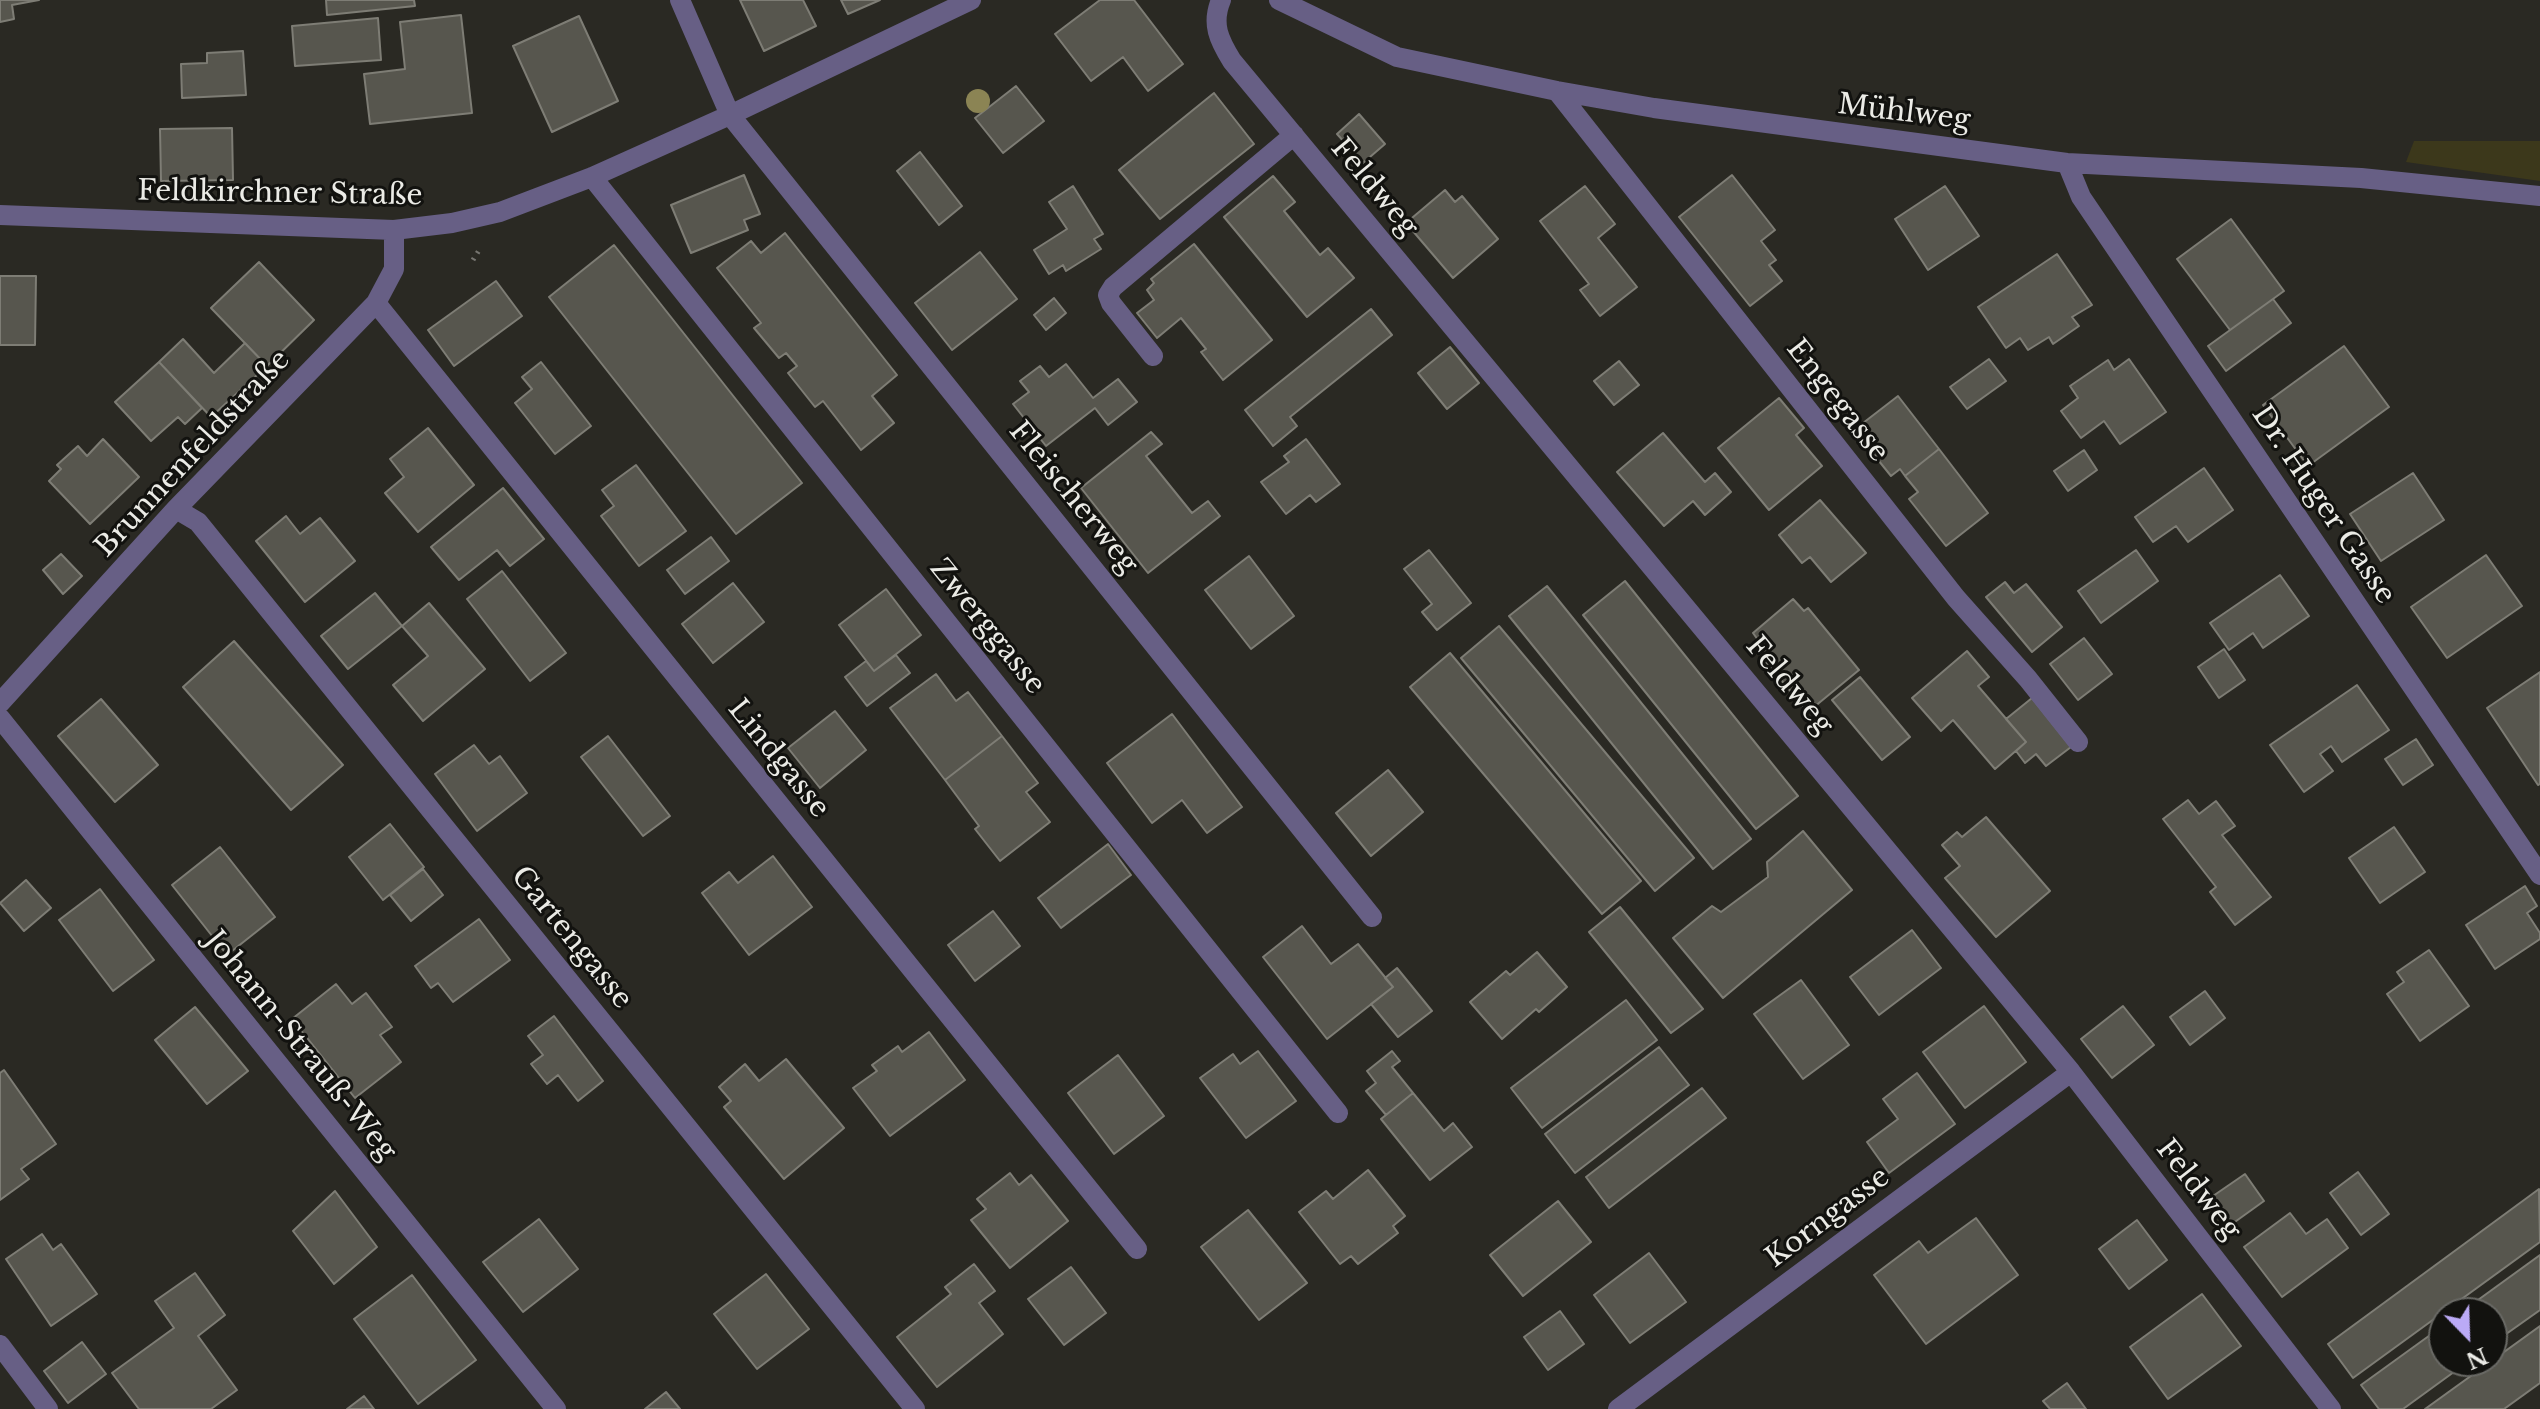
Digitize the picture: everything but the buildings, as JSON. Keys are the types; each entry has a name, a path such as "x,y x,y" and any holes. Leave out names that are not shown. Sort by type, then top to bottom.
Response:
{"street":[{"path":"680,0 730,115"},
{"name":"Feldkirchner Straße","path":"0,215 394,230 452,223 500,212 592,177 971,0"},
{"name":"Feldweg","path":"1221,0 1216,21 1218,38 1232,61 2071,1072 2331,1409"},
{"name":"Mühlweg","path":"1279,0 1397,57 1557,91 1670,110 2067,163 2361,178 2540,196"},
{"name":"Engegasse","path":"1557,91 1946,586 2028,679 2078,742"},
{"name":"Fleischerweg","path":"730,115 1372,917"},
{"path":"1153,356 1111,303 1108,295 1113,287 1294,135"},
{"name":"Dr. Huger Gasse","path":"2067,163 2081,197 2540,875"},
{"name":"Zwerggasse","path":"592,177 1338,1113"},
{"name":"Brunnenfeldstraße","path":"0,703 176,509 376,303 394,269 394,230"},
{"name":"Lindgasse","path":"376,303 1137,1249"},
{"name":"Gartengasse","path":"176,509 198,522 915,1409"},
{"name":"Johann-Strauß-Weg","path":"0,718 556,1409"},
{"name":"Korngasse","path":"1618,1409 2071,1072"},
{"path":"0,1345 48,1409"}],"shaded area":[{"path":"2414,141 2540,141 2540,181 2406,162"}]}
